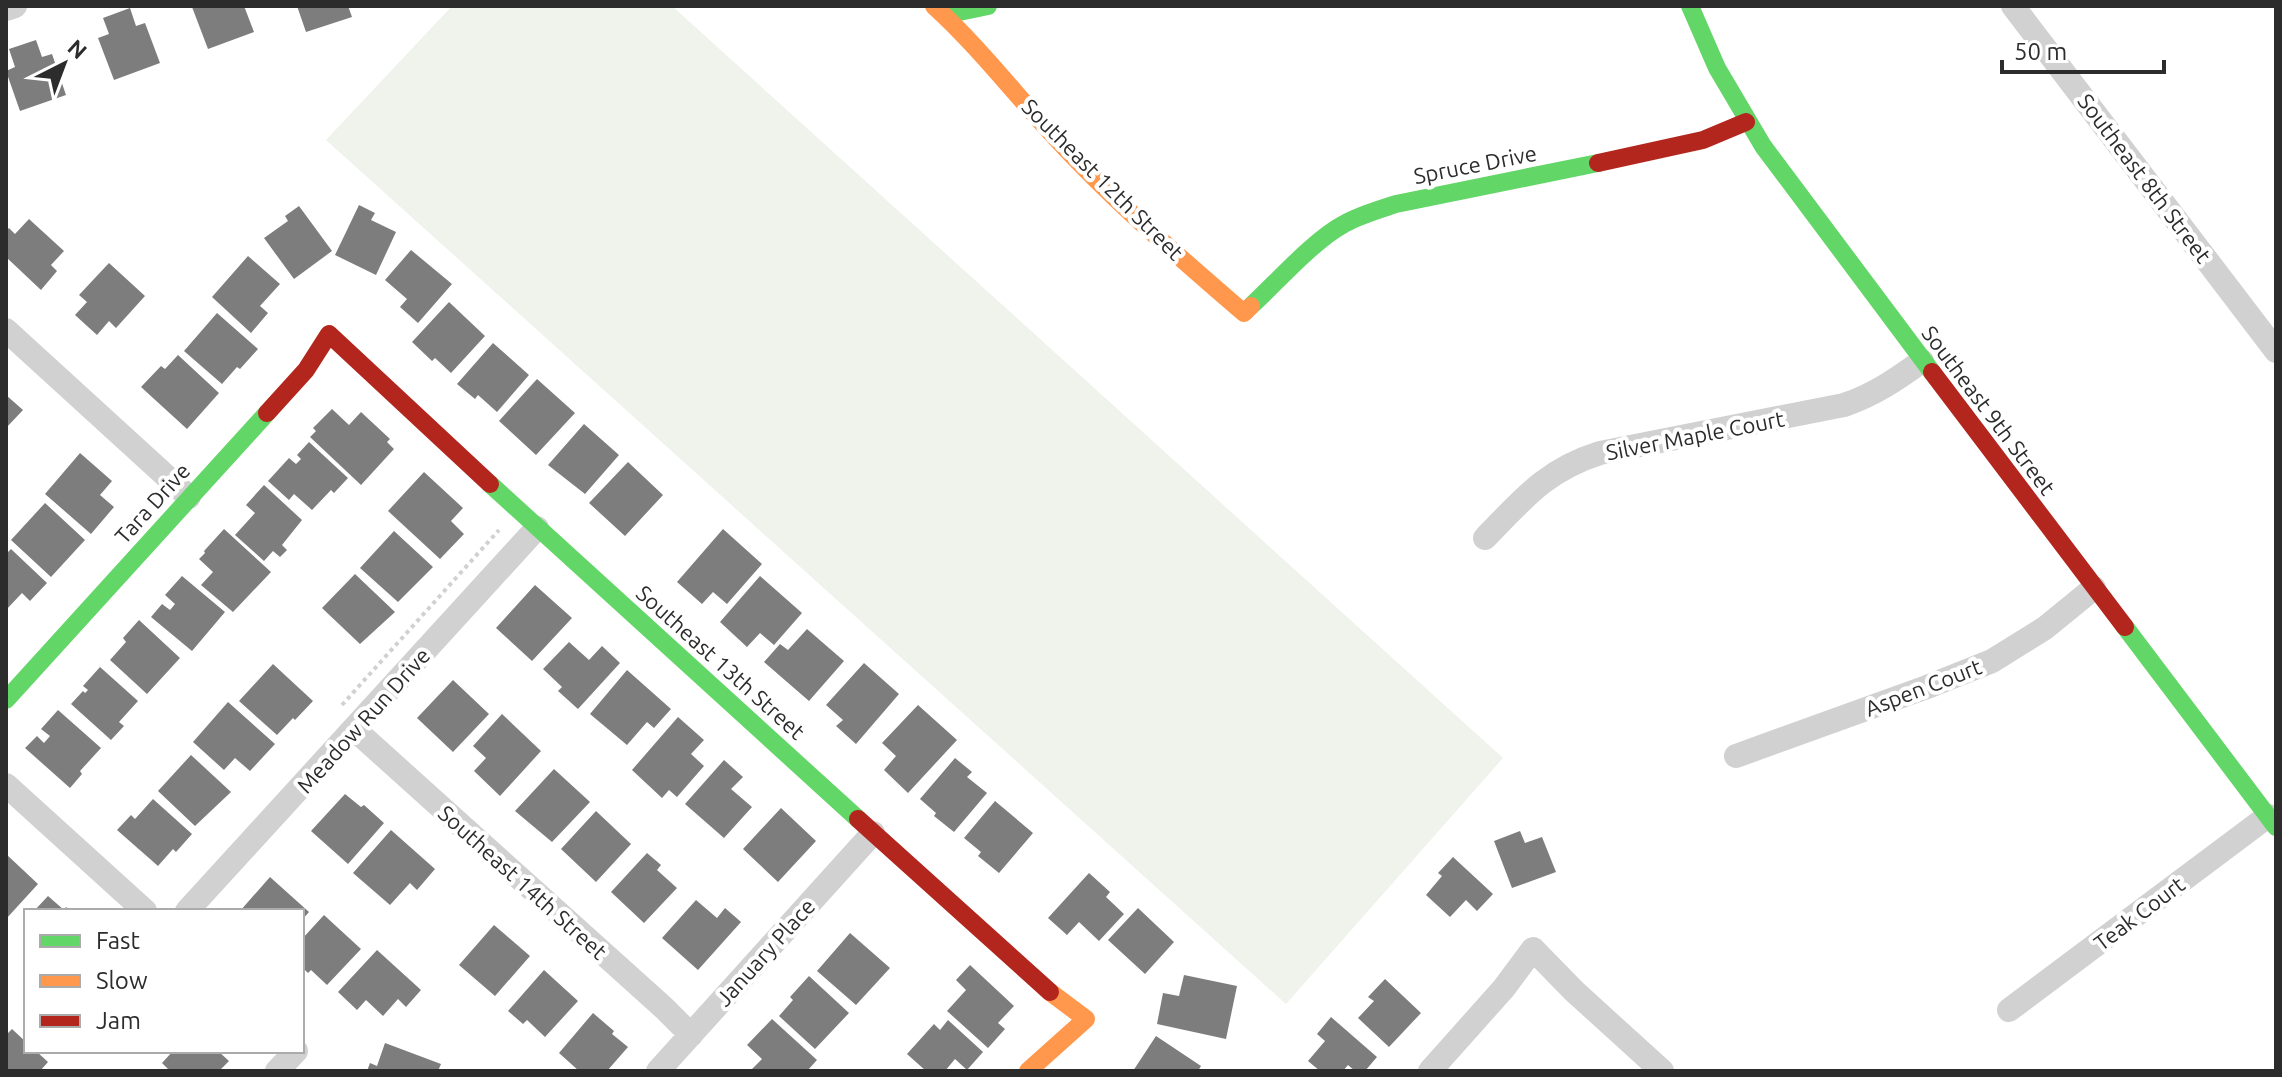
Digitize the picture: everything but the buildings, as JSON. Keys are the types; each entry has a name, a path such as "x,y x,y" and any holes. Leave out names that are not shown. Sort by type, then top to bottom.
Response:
{"street":[{"path":"6,9 15,6"},
{"path":"940,11 988,6"},
{"name":"Southeast 9th Street","path":"1690,6 1706,46 1746,122 1922,361 2272,821"},
{"name":"Southeast 8th Street","path":"2013,6 2276,351"},
{"name":"Southeast 12th Street","path":"940,11 1072,156 1244,313"},
{"name":"Spruce Drive","path":"1244,313 1325,237 1364,215 1396,204 1703,140 1746,122"},
{"path":"6,330 189,497"},
{"name":"Tara Drive","path":"6,700 306,370 329,334"},
{"name":"Southeast 13th Street","path":"329,334 873,833 1054,996 1086,1019 1028,1071"},
{"name":"Silver Maple Court","path":"1485,538 1544,479 1580,460 1600,453 1844,405 1867,397 1922,361"},
{"name":"Meadow Run Drive","path":"189,909 537,528"},
{"name":"Aspen Court","path":"1736,756 1992,661 2045,628 2094,588"},
{"name":"Southeast 14th Street","path":"354,729 691,1035"},
{"path":"6,785 143,909"},
{"name":"Teak Court","path":"2009,1010 2272,821"},
{"name":"January Place","path":"658,1071 873,833"},
{"path":"1430,1071 1504,988 1533,949 1662,1071"},
{"path":"277,1071 295,1053"}],"path":[{"path":"333,715 499,530 500,522"}],"shaded area":[{"path":"452,6 672,6 1503,758 1286,1004 326,140"}],"traffic: fast":[{"path":"945,15 988,6"},
{"path":"1690,6 1717,68 1763,146 1932,372"},
{"path":"1251,306 1320,240 1356,218 1396,204 1598,163"},
{"path":"6,700 267,413"},
{"path":"490,484 858,819"},
{"path":"2125,627 2276,827"}],"traffic: slow":[{"path":"934,6 1123,206 1244,313 1251,306"},
{"path":"1028,1071 1086,1019 1050,992"}],"traffic: jam":[{"path":"1598,163 1703,140 1746,122"},
{"path":"267,413 306,370 329,334 490,484"},
{"path":"1932,372 2125,627"},
{"path":"858,819 1050,992"}]}
